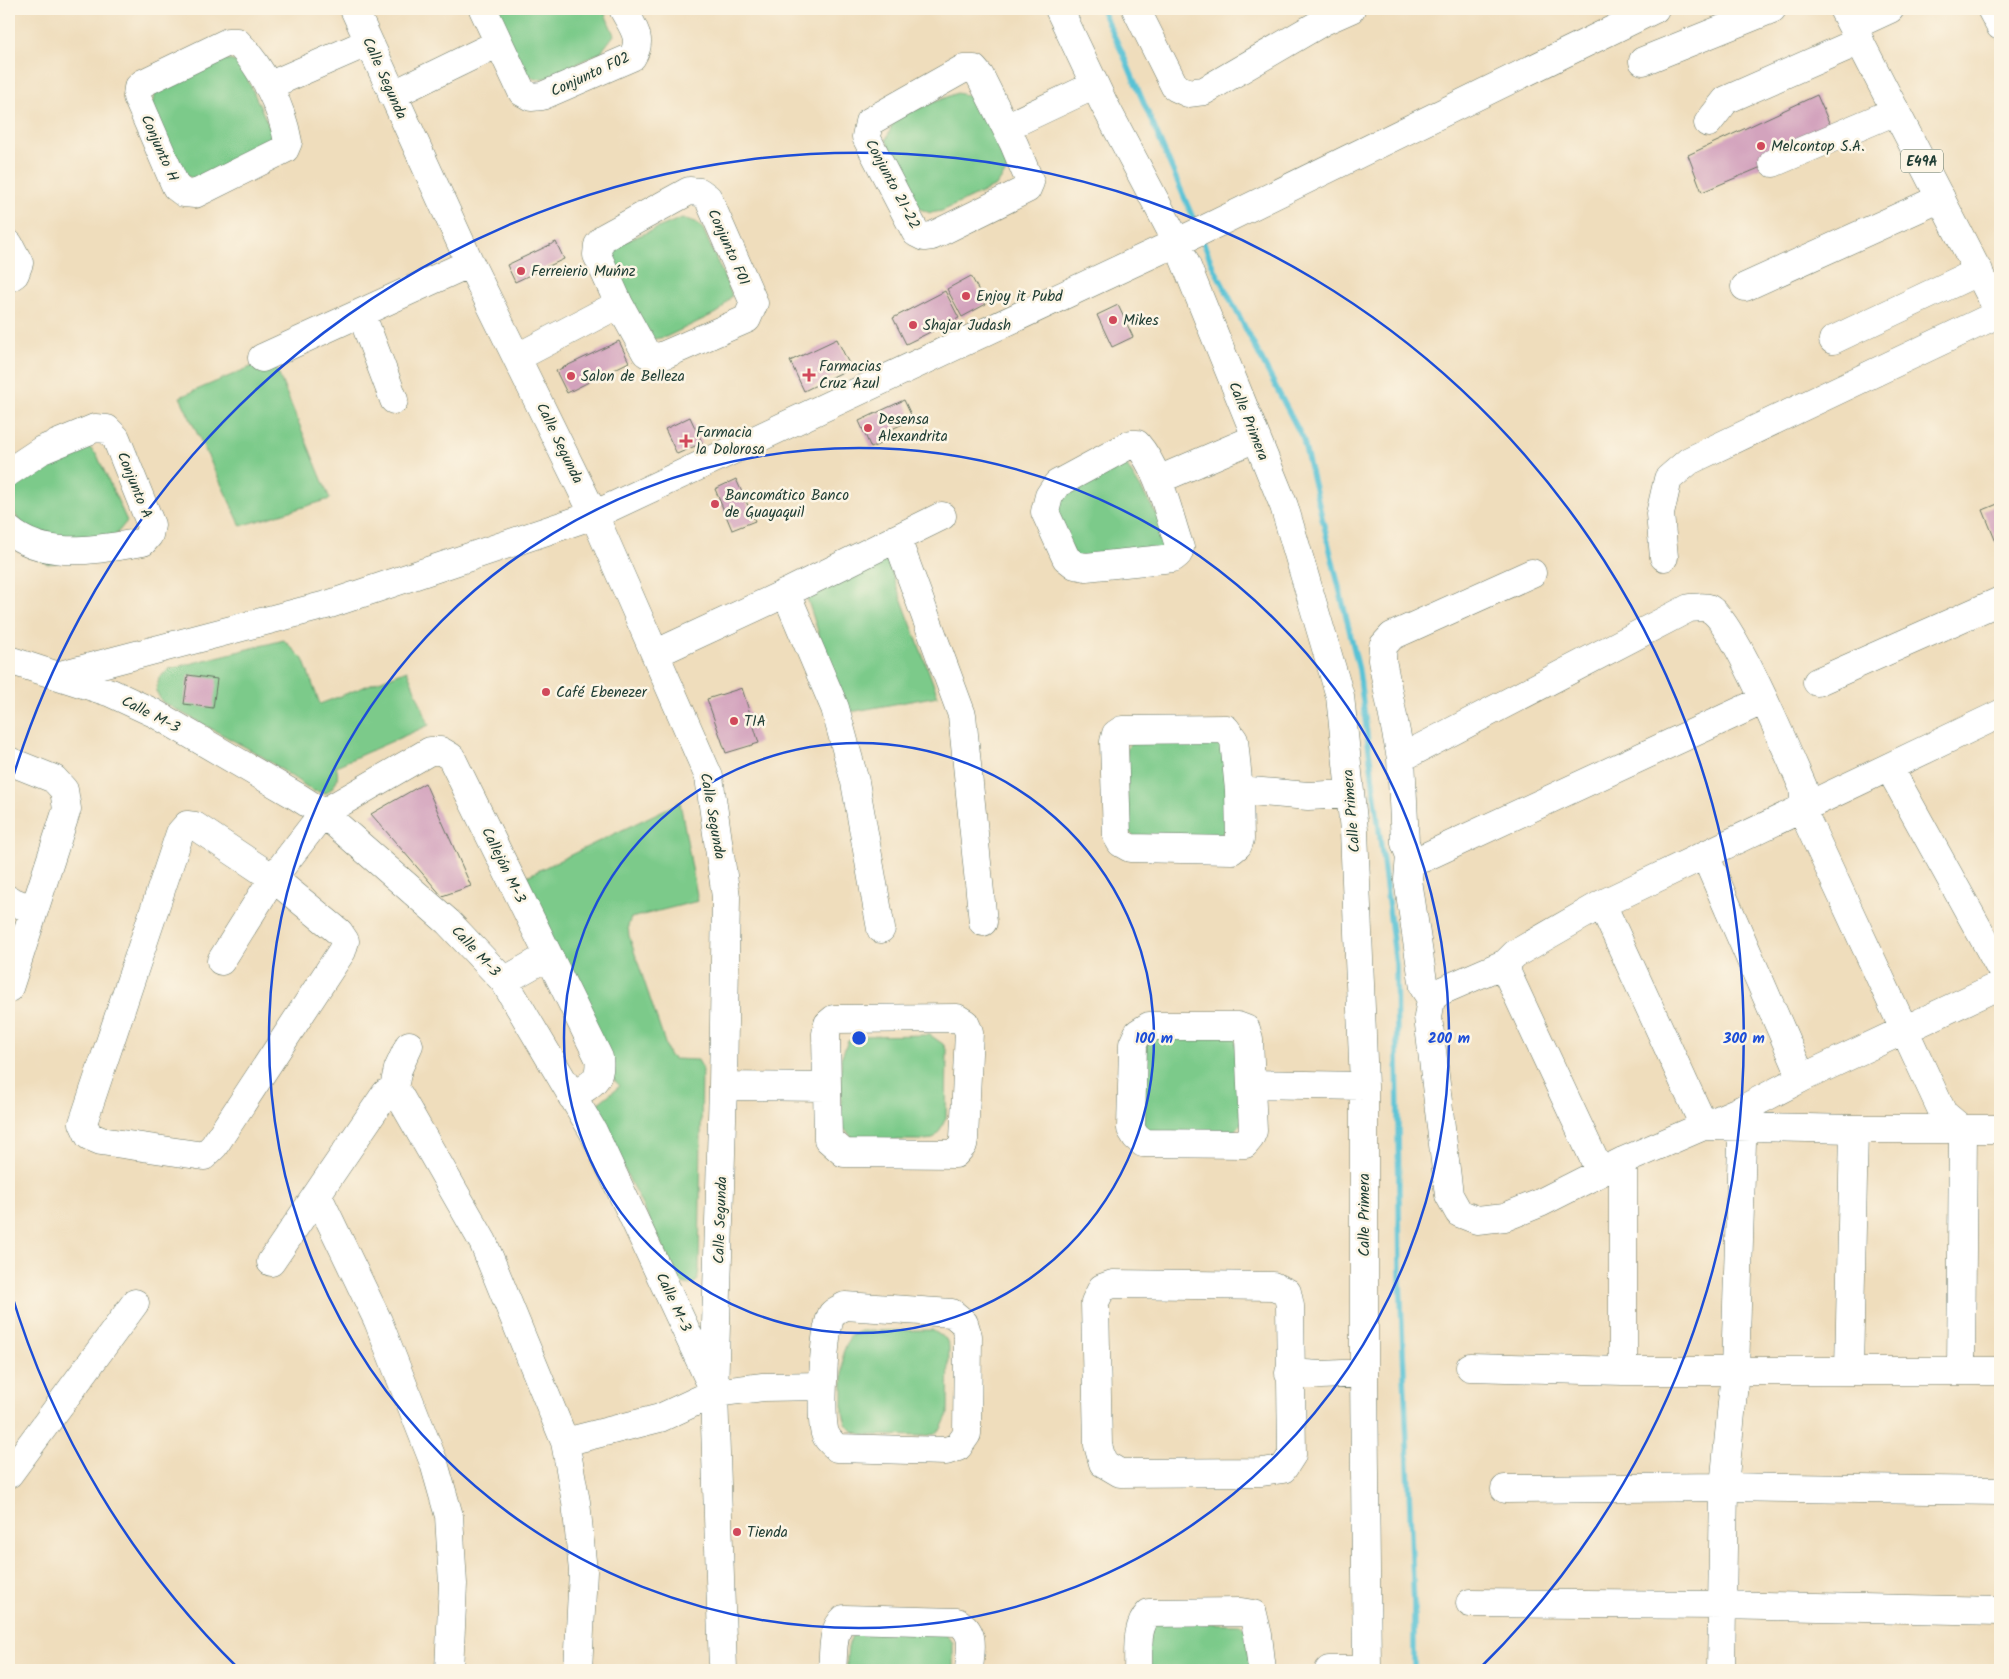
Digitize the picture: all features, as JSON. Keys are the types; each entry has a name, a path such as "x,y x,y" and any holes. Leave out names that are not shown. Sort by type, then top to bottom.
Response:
{"street":[{"name":"Calle Segunda","path":"354,9 470,263 518,357 594,515 657,653 709,777 726,897 723,1086 714,1393 723,1670"},
{"name":"Conjunto F02","path":"483,9 522,92 531,97 542,96 632,57 639,48 638,38 624,9"},
{"name":"Calle Primera","path":"1058,9 1099,93 1178,242 1284,506 1340,696 1354,830 1364,1086 1367,1670"},
{"path":"1136,9 1174,87 1188,93 1204,91 1324,21 1351,9"},
{"path":"60,675 330,604 594,515 1178,242 1655,9"},
{"path":"1643,61 1772,9"},
{"path":"1708,123 1726,100 1852,25 1890,9"},
{"path":"1991,9 2000,26"},
{"name":"E49A","path":"1852,25 1941,198 1989,280 2000,313"},
{"name":"Conjunto H","path":"228,42 236,42 268,86 286,132 288,142 285,149 195,194 184,193 176,187 137,97 138,88 143,83 228,42"},
{"path":"268,86 369,42"},
{"path":"392,95 499,43"},
{"name":"Conjunto 21-22","path":"963,69 974,69 980,76 1010,135 1028,174 1030,182 1027,189 932,236 924,237 916,233 866,138 869,122 963,69"},
{"path":"1010,135 1099,93"},
{"path":"1773,163 1896,111"},
{"name":"Conjunto F01","path":"689,191 700,192 708,198 754,303 747,319 662,356 654,357 646,353 619,304 597,255 598,246 605,237 689,191"},
{"path":"1745,287 1941,198"},
{"path":"9,244 18,263 15,274 9,278"},
{"path":"262,358 470,263"},
{"path":"1833,340 1989,280"},
{"path":"518,357 619,304"},
{"path":"361,313 394,400"},
{"path":"1664,557 1660,514 1668,479 1689,461 2000,313"},
{"name":"Conjunto A","path":"9,472 42,450 95,428 107,430 116,438 151,525 149,535 143,542 90,551 55,549 22,541 9,530"},
{"path":"1158,480 1256,438"},
{"path":"1131,444 1137,444 1144,452 1158,480 1180,548 1178,554 1173,558 1086,567 1075,565 1066,558 1045,512 1048,496 1057,484 1131,444"},
{"path":"657,653 786,593 942,516"},
{"path":"897,539 962,715 983,922"},
{"path":"1532,573 1392,636 1383,646 1382,660 1401,758 1405,842 1410,856 1408,880 1424,988 1430,999 1428,1016 1449,1195 1459,1213 1477,1220 1505,1217 1540,1203 1612,1166 1704,1126 1744,1118 1854,1130 2000,1130"},
{"path":"786,593 835,708 855,782 881,929"},
{"path":"1817,682 2000,601"},
{"path":"1401,758 1689,608 1708,608 1723,620 1764,700 1803,787 1802,810 1942,1113 1963,1130"},
{"name":"Calle M-3","path":"9,660 111,693 154,713 323,813 448,922 504,981 593,1131 691,1339 714,1393"},
{"path":"1410,856 1423,858 1764,700"},
{"path":"1430,999 1439,992 1506,963 1515,954 1602,904 2000,716"},
{"path":"1226,729 1234,740 1239,790 1240,839 1238,845 1232,850 1130,848 1121,843 1117,836 1114,742 1116,734 1122,730 1226,729"},
{"name":"Callejón M-3","path":"323,813 430,751 441,751 451,757 598,1058 600,1071 597,1080 572,1097"},
{"path":"9,761 54,779 64,790 67,809 9,988"},
{"path":"1890,768 2000,968"},
{"path":"1239,790 1308,796 1350,794"},
{"path":"221,961 273,878 323,813"},
{"path":"187,824 195,826 273,878 340,932 345,941 342,950 214,1146 204,1156 101,1141 88,1136 83,1123 180,834 187,824"},
{"path":"1705,855 1802,1078"},
{"path":"9,900 34,910"},
{"path":"1602,904 1704,1126"},
{"path":"504,981 548,956"},
{"path":"1506,963 1508,975 1612,1166 1623,1371"},
{"path":"1744,1118 1802,1078 2000,985"},
{"path":"957,1018 965,1023 969,1032 964,1139 955,1154 844,1153 828,1139 826,1087 826,1034 828,1024 834,1019 957,1018"},
{"path":"1149,1026 1238,1026 1246,1030 1249,1038 1252,1084 1253,1131 1245,1144 1143,1143 1136,1138 1131,1129 1133,1044 1138,1033 1149,1026"},
{"path":"393,1092 398,1069 409,1045"},
{"path":"1252,1084 1364,1086"},
{"path":"723,1086 826,1087"},
{"path":"271,1262 318,1196 386,1093 393,1092 399,1095 483,1242 565,1442 576,1502 584,1571 578,1670"},
{"path":"1721,1670 1724,1487 1735,1371 1744,1118"},
{"path":"1849,1371 1854,1130"},
{"path":"1961,1371 1963,1130"},
{"path":"318,1196 378,1321 434,1463 449,1516 454,1584 449,1670"},
{"path":"1113,1284 1273,1286 1286,1292 1290,1306 1290,1373 1292,1455 1283,1469 1262,1472 1120,1473 1103,1463 1098,1445 1095,1302 1102,1288 1113,1284"},
{"path":"9,1474 135,1303"},
{"path":"845,1306 952,1312 964,1323 968,1336 967,1434 958,1447 946,1451 837,1448 827,1438 824,1429 822,1386 828,1323 832,1313 845,1306"},
{"path":"1470,1367 1623,1371 2000,1371"},
{"path":"1290,1373 1321,1375 1364,1374"},
{"path":"565,1442 660,1418 714,1393 763,1387 822,1386"},
{"path":"1505,1489 1724,1487 2000,1491"},
{"path":"1470,1603 1721,1605 2000,1611"},
{"path":"1138,1670 1139,1632 1142,1620 1149,1612 1232,1612 1253,1614 1258,1635 1262,1670"},
{"path":"832,1670 835,1634 838,1624 844,1619 957,1622 966,1627 971,1635 969,1670"},
{"path":"1329,1670 1367,1670"}],"green space":[{"path":"493,9 603,9 614,35 601,52 547,78 535,79 524,74"},
{"path":"222,58 236,62 243,69 273,135 269,143 206,177 194,179 183,174 151,106 159,84"},
{"path":"957,93 971,96 979,103 1008,169 996,186 942,211 930,213 918,208 886,140 895,118"},
{"path":"682,218 696,222 703,229 732,295 720,311 666,337 654,339 642,334 612,257 619,244"},
{"path":"272,358 330,499 241,526 180,397"},
{"path":"76,444 90,448 97,455 127,521 114,537 60,562 48,564 37,559 9,501 9,477"},
{"path":"1124,461 1168,533 1163,552 1077,560 1056,521 1057,496"},
{"path":"886,558 938,696 845,713 806,595"},
{"path":"284,640 303,659 320,704 407,670 429,725 336,766 338,774 336,781 327,793 313,791 260,755 162,702 156,691 159,678 169,669"},
{"path":"1213,736 1227,745 1227,828 1216,840 1135,838 1127,830 1127,749 1131,742"},
{"path":"680,802 698,901 631,918 628,926 629,936 669,1055 674,1059 698,1060 702,1067 699,1270 697,1281 691,1285 681,1283 595,1110 597,1104 620,1086 614,1080 523,883 525,877"},
{"path":"1235,1034 1242,1123 1231,1135 1150,1133 1142,1124 1147,1037"},
{"path":"930,1035 943,1044 947,1051 946,1118 938,1134 933,1139 923,1140 863,1140 852,1137 844,1129 841,1118 841,1058 848,1041 859,1036"},
{"path":"932,1330 946,1339 949,1346 948,1414 941,1429 935,1434 925,1436 865,1435 854,1432 846,1424 843,1413 843,1353 850,1336 861,1331"},
{"path":"1162,1622 1240,1624 1247,1630 1250,1670 1144,1670 1151,1627"},
{"path":"943,1630 953,1643 953,1670 847,1670 848,1646 854,1633"}],"building":[{"name":"Melcontop S.A.","path":"1817,95 1835,136 1702,192 1688,155"},
{"path":"556,242 564,259 515,282 507,265"},
{"name":"Enjoy it Pubd","path":"971,276 986,304 962,317 947,289"},
{"path":"945,291 959,318 906,344 893,318"},
{"path":"1118,305 1133,337 1112,347 1097,315"},
{"path":"837,339 851,368 804,391 790,361"},
{"path":"619,341 629,362 567,393 556,371"},
{"path":"904,400 913,419 892,429 895,437 871,448 859,421"},
{"path":"690,417 702,443 677,454 665,429"},
{"path":"736,479 755,521 732,530 715,489"},
{"path":"2000,503 2000,552 1983,510"},
{"path":"188,675 217,679 213,708 184,704"},
{"name":"TIA","path":"742,688 759,743 726,753 707,699"},
{"path":"425,783 471,886 442,896 371,814"}],"waterway":[{"path":"1101,9 1122,52 1196,225"},
{"path":"1202,239 1212,264 1303,439 1359,670 1396,965 1400,1279 1414,1604 1414,1670"}],"place":[{"name":"Melcontop S.A.","path":"1761,146"},
{"name":"Ferreierio Muńnz","path":"521,271"},
{"name":"Enjoy it Pubd","path":"966,296"},
{"name":"Mikes","path":"1113,320"},
{"name":"Shajar Judash","path":"913,325"},
{"name":"Farmacias Cruz Azul","path":"809,375"},
{"name":"Salon de Belleza","path":"571,376"},
{"name":"Desensa Alexandrita","path":"868,428"},
{"name":"Farmacia la Dolorosa","path":"686,441"},
{"name":"Bancomático Banco de Guayaquil","path":"715,504"},
{"name":"Café Ebenezer","path":"546,692"},
{"name":"TIA","path":"734,721"},
{"name":"Tienda","path":"737,1532"}]}
